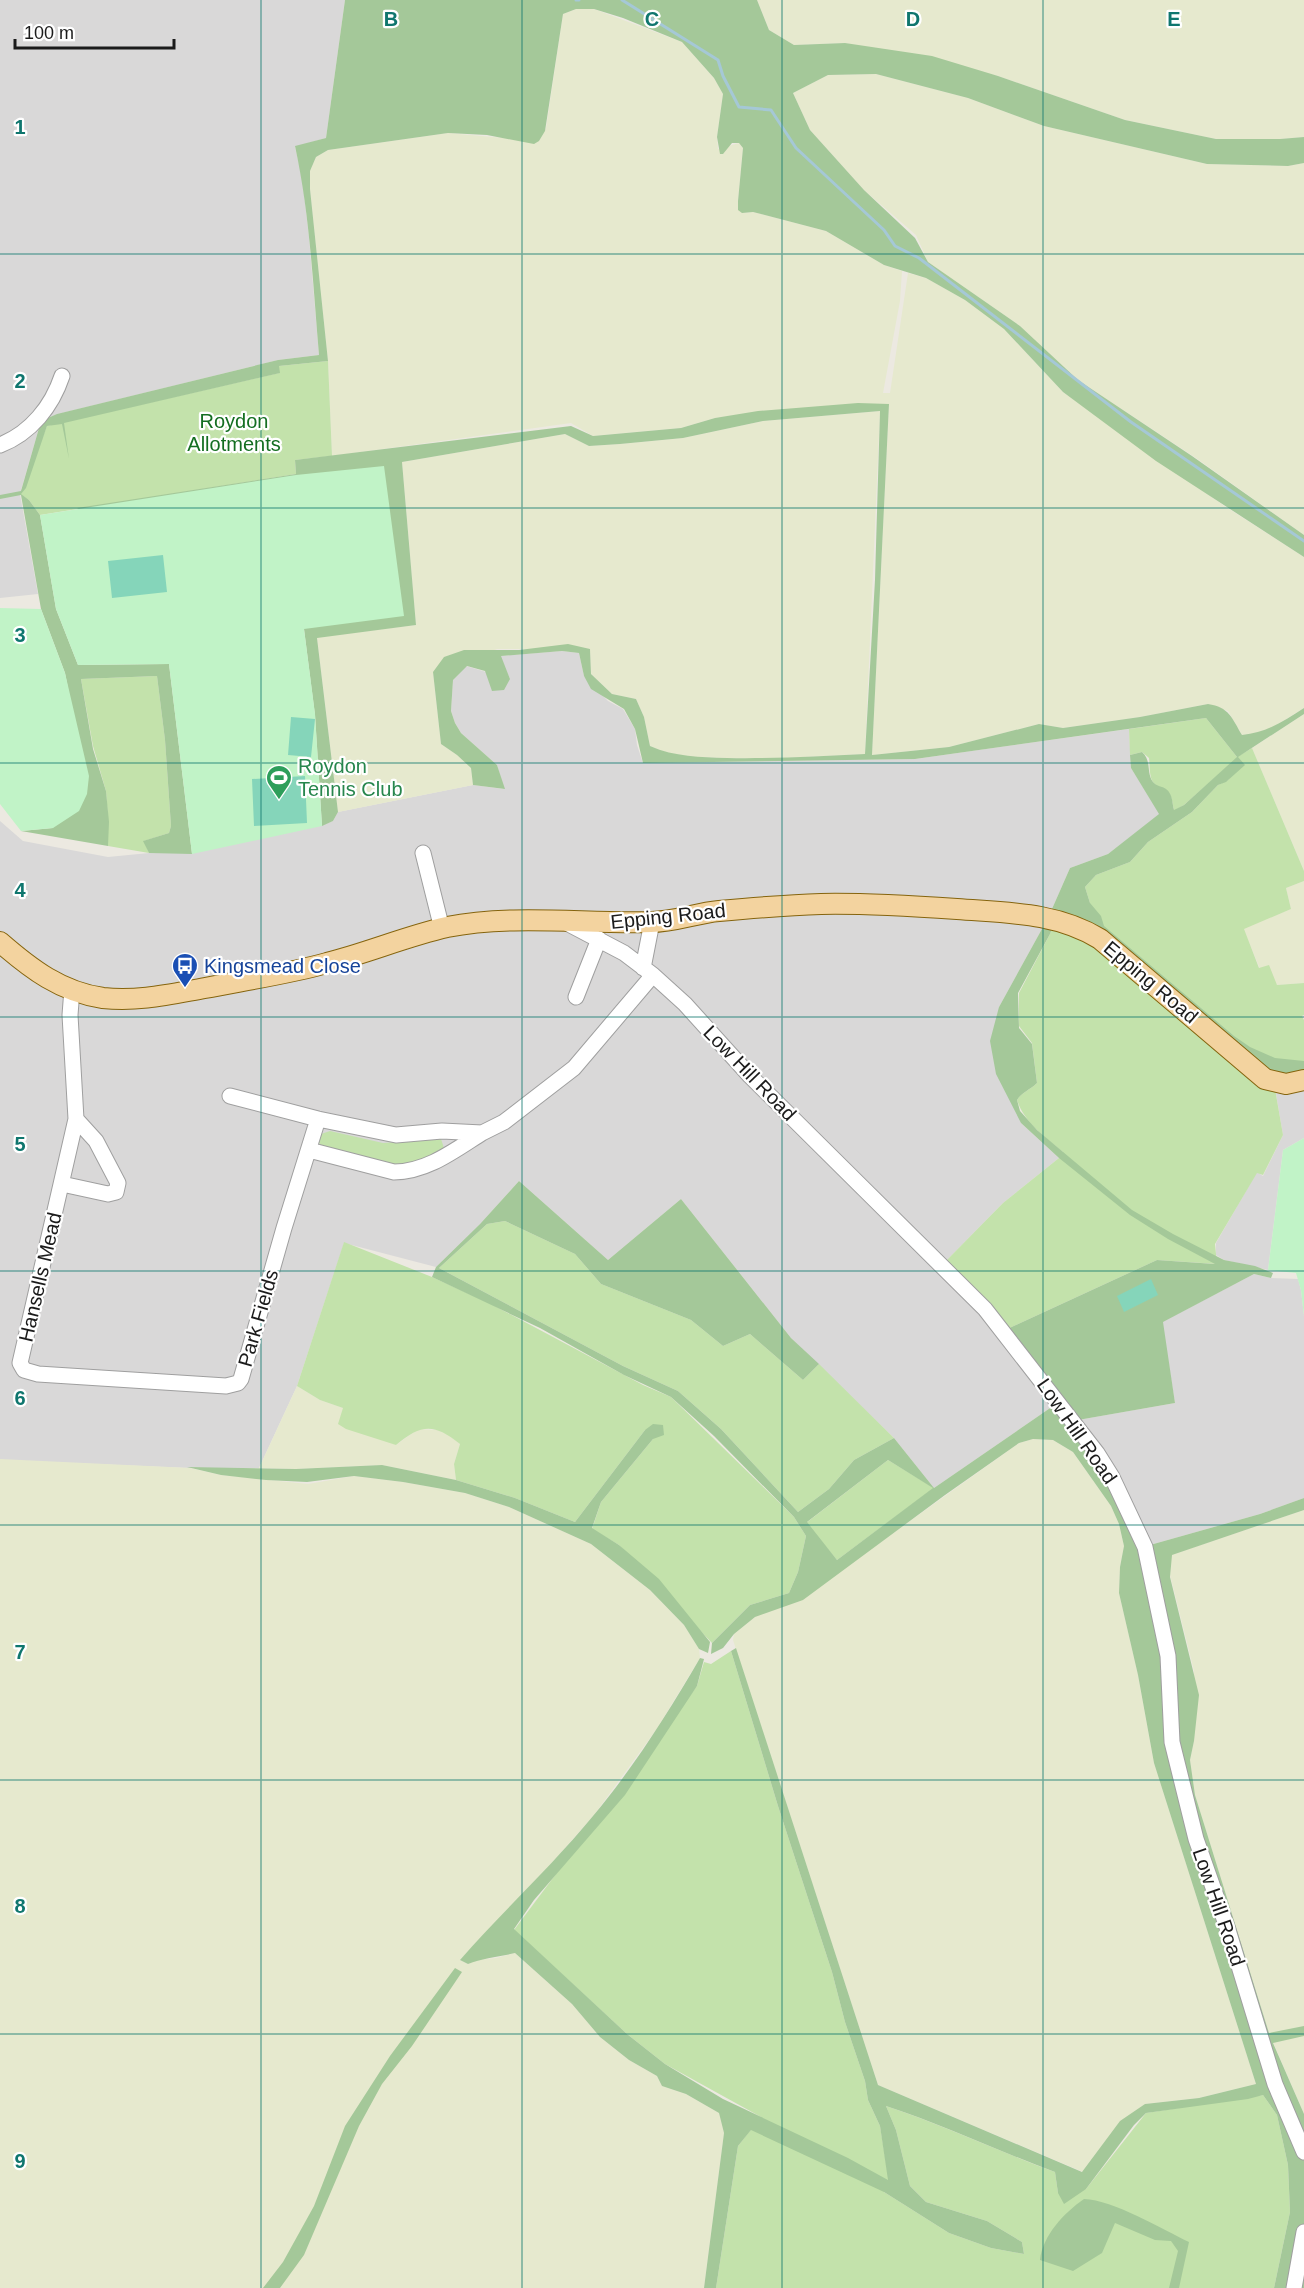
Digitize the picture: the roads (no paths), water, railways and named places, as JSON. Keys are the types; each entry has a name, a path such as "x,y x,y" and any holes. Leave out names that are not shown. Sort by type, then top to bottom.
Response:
{"main road":[{"name":"Epping Road","path":"0,942 33,971 72,989 102,998 133,1000 161,997 327,963 442,929 487,923 545,920 652,922 689,918 714,911 823,904 922,907 1028,914 1075,925 1100,939 1265,1078 1286,1084 1304,1080"}],"street":[{"path":"0,445 34,424 56,392 62,376"},
{"path":"423,853 442,929"},
{"name":"Low Hill Road","path":"565,922 624,953 685,1004 750,1076 985,1309 1097,1453 1112,1477 1145,1547 1152,1577 1168,1656 1172,1742 1196,1839 1228,1930 1275,2084 1304,2152"},
{"path":"309,1150 394,1172 407,1172 449,1154 504,1122 574,1068 648,971 652,922"},
{"path":"576,997 599,939"},
{"name":"Hansells Mead","path":"24,1370 20,1363 76,1119 70,1016 72,989"},
{"path":"230,1096 318,1119 396,1135 442,1131 482,1133"},
{"path":"62,1184 108,1194 116,1192 118,1183 96,1141 76,1119"},
{"name":"Park Fields","path":"24,1370 38,1374 226,1386 238,1383 318,1119"},
{"path":"442,1131 448,1141 449,1154"},
{"path":"1294,2288 1304,2232"}],"waterway":[{"path":"622,0 718,60 723,76 739,107 771,110 796,148 884,230 895,246 919,258 1131,422 1304,541"}],"place":[{"name":"Roydon Tennis Club","path":"279,801"},
{"name":"Kingsmead Close","path":"185,989"}],"park label":[{"name":"Roydon Allotments","path":"234,432"}]}
